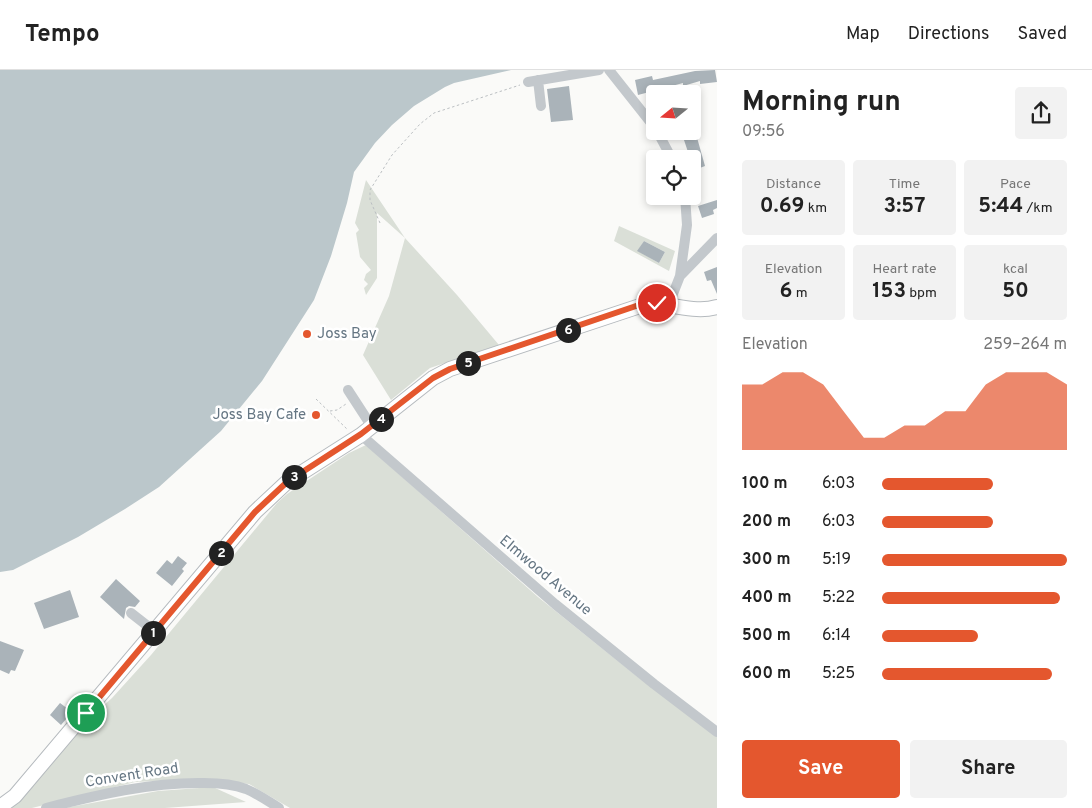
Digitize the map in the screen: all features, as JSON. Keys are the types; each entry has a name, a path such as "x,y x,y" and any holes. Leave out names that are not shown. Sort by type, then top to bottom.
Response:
{"main road":[{"path":"0,807 15,796 255,512 287,482 363,433 433,378 450,369 636,306 669,304 696,310 717,307"}],"street":[{"path":"542,106 533,81 599,70"},
{"path":"609,70 646,117"},
{"path":"669,304 680,276 687,225 686,205"},
{"path":"680,276 717,238"},
{"name":"Elmwood Avenue","path":"348,390 363,433 554,604 717,732"},
{"path":"131,613 154,632"},
{"name":"Convent Road","path":"46,808 137,788 178,782 218,783 244,788 279,808"}],"path":[{"path":"380,223 370,200 370,190 392,155 420,124 434,113 533,81"},
{"path":"316,399 329,412 363,433"},
{"path":"329,412 346,405"}],"shaded area":[{"path":"0,70 511,70 454,83 445,87 414,106 375,143 354,172 331,256 314,300 262,381 221,431 159,487 125,509 78,537 13,570 0,572"},
{"path":"366,180 405,238 377,213 377,278 366,295 364,288 368,284 364,280 366,274 371,270 360,257 356,233 359,230 355,223"},
{"path":"619,226 675,251 669,271 614,241","holes":["644,241 665,252 659,263 638,251"]},
{"path":"405,238 499,345 430,368 391,400 363,355 389,296"},
{"path":"366,445 538,597 639,678 717,736 717,808 290,808 249,784 178,780 135,782 32,808 12,808 80,726 112,698 151,655 277,503 287,494 349,453"},
{"path":"213,787 246,802 165,808 64,808 158,791"}],"building":[{"path":"715,70 717,82 700,84 700,81 686,85 683,85 683,83 676,85 646,85 646,93 638,95 635,80 652,76 653,80 695,71"},
{"path":"569,86 573,120 551,122 547,89"},
{"path":"684,140 698,140 700,150 687,150"},
{"path":"701,152 705,166 701,168"},
{"path":"717,200 717,208 713,210 714,214 702,218 698,206"},
{"path":"644,241 665,252 659,263 637,251"},
{"path":"717,267 717,294 711,280 707,281 704,272"},
{"path":"178,556 187,563 182,569 184,571 172,586 156,573 167,560 172,564"},
{"path":"116,579 140,601 135,607 129,606 126,608 124,619 100,597"},
{"path":"70,590 79,617 44,629 34,603"},
{"path":"0,641 24,650 15,671 11,670 9,674 0,670"},
{"path":"60,703 72,712 61,725 50,715"}],"place":[{"name":"Joss Bay","path":"307,334"},
{"name":"Joss Bay Cafe","path":"316,415"}],"route":[{"path":"86,713 255,512 287,482 361,434 433,378 450,369 636,306 657,303"}]}
